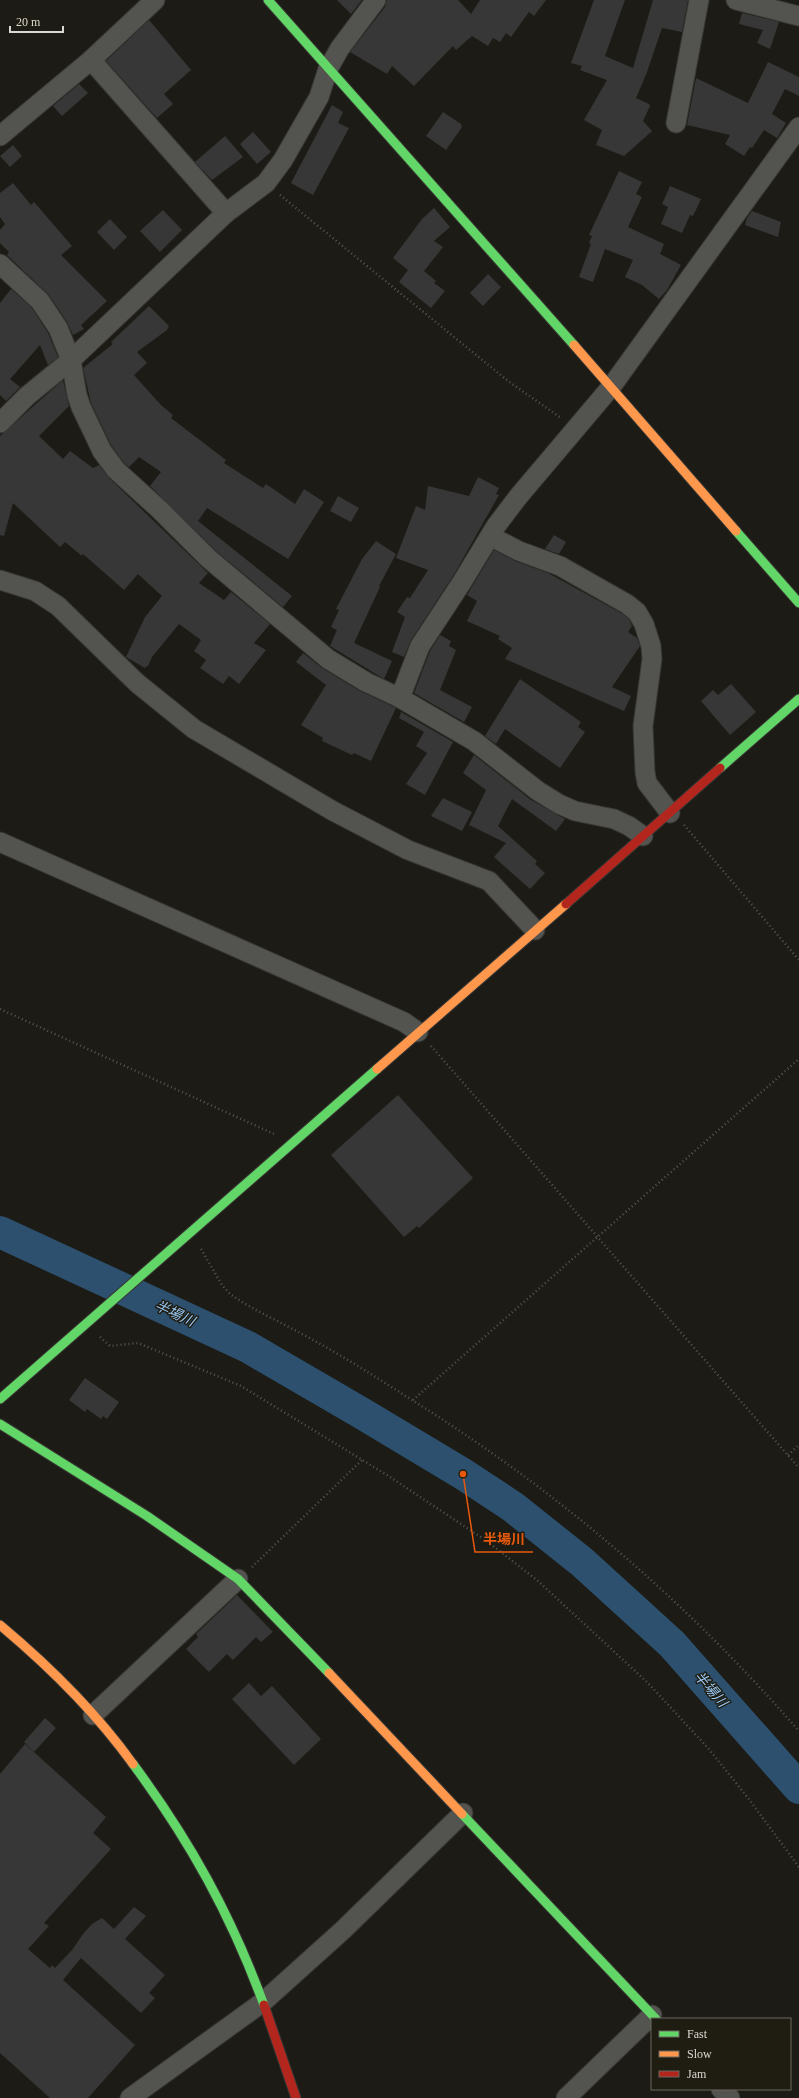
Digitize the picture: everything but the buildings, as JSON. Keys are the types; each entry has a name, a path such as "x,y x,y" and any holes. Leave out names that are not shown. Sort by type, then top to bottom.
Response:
{"street":[{"path":"0,136 91,60 156,0"},
{"path":"268,0 611,387 799,603"},
{"path":"0,423 27,396 71,360 226,213 266,183 283,160 319,97 328,68 343,43 376,0"},
{"path":"676,123 699,0"},
{"path":"736,0 799,16"},
{"path":"91,60 226,213"},
{"path":"400,698 420,646 490,536 518,497 611,387 799,127"},
{"path":"0,264 26,286 49,312 58,328 71,360 77,395 87,422 102,451 116,470 159,509 208,558 328,659 366,682 400,698 474,741 538,791 559,804 576,811 614,819 629,826 643,836"},
{"path":"490,536 520,551 560,566 627,604 637,612 644,624 651,646 652,659 644,726 646,777 647,783 670,813"},
{"path":"0,580 35,591 58,606 137,682 194,728 333,811 408,850 489,882 535,930"},
{"path":"0,1399 89,1323 96,1315 418,1032 799,699"},
{"path":"0,842 404,1022 418,1032"},
{"path":"0,1424 140,1512 238,1579 463,1813 654,2017"},
{"path":"93,1715 238,1579"},
{"path":"0,1625 51,1669 93,1715 156,1795 200,1865 229,1919 263,2002 296,2098"},
{"path":"130,2098 263,2002 343,1930 463,1813"},
{"path":"566,2098 651,2020"},
{"path":"722,2090 730,2098"}],"path":[{"path":"266,183 508,381 575,429"},
{"path":"670,813 681,821 799,960"},
{"path":"0,1009 273,1133 288,1147"},
{"path":"418,1032 799,1468"},
{"path":"413,1400 799,1059"},
{"path":"189,1234 202,1250 222,1285 230,1294 314,1340 413,1400 510,1464 601,1536 695,1619 758,1684 799,1731"},
{"path":"89,1323 107,1345 138,1343 241,1386 362,1460 488,1542 538,1581 648,1683 708,1748 748,1798 799,1867"},
{"path":"788,1455 799,1445"},
{"path":"238,1579 362,1460"}],"waterway":[{"name":"半場川","path":"0,1232 248,1347 463,1474 513,1507 582,1562 672,1644 799,1788"}],"traffic: fast":[{"path":"268,0 574,345"},
{"path":"736,531 799,603"},
{"path":"720,768 799,699"},
{"path":"0,1399 377,1069"},
{"path":"0,1424 147,1516 238,1579 329,1673"},
{"path":"133,1764 173,1821 208,1880 238,1940 264,2005"},
{"path":"462,1814 655,2018"}],"traffic: slow":[{"path":"574,345 736,531"},
{"path":"377,1069 566,904"},
{"path":"0,1625 71,1690 103,1726 133,1764"},
{"path":"329,1673 462,1814"}],"traffic: jam":[{"path":"566,904 720,768"},
{"path":"264,2005 296,2098"}],"place":[{"name":"半場川","path":"463,1474"}]}
